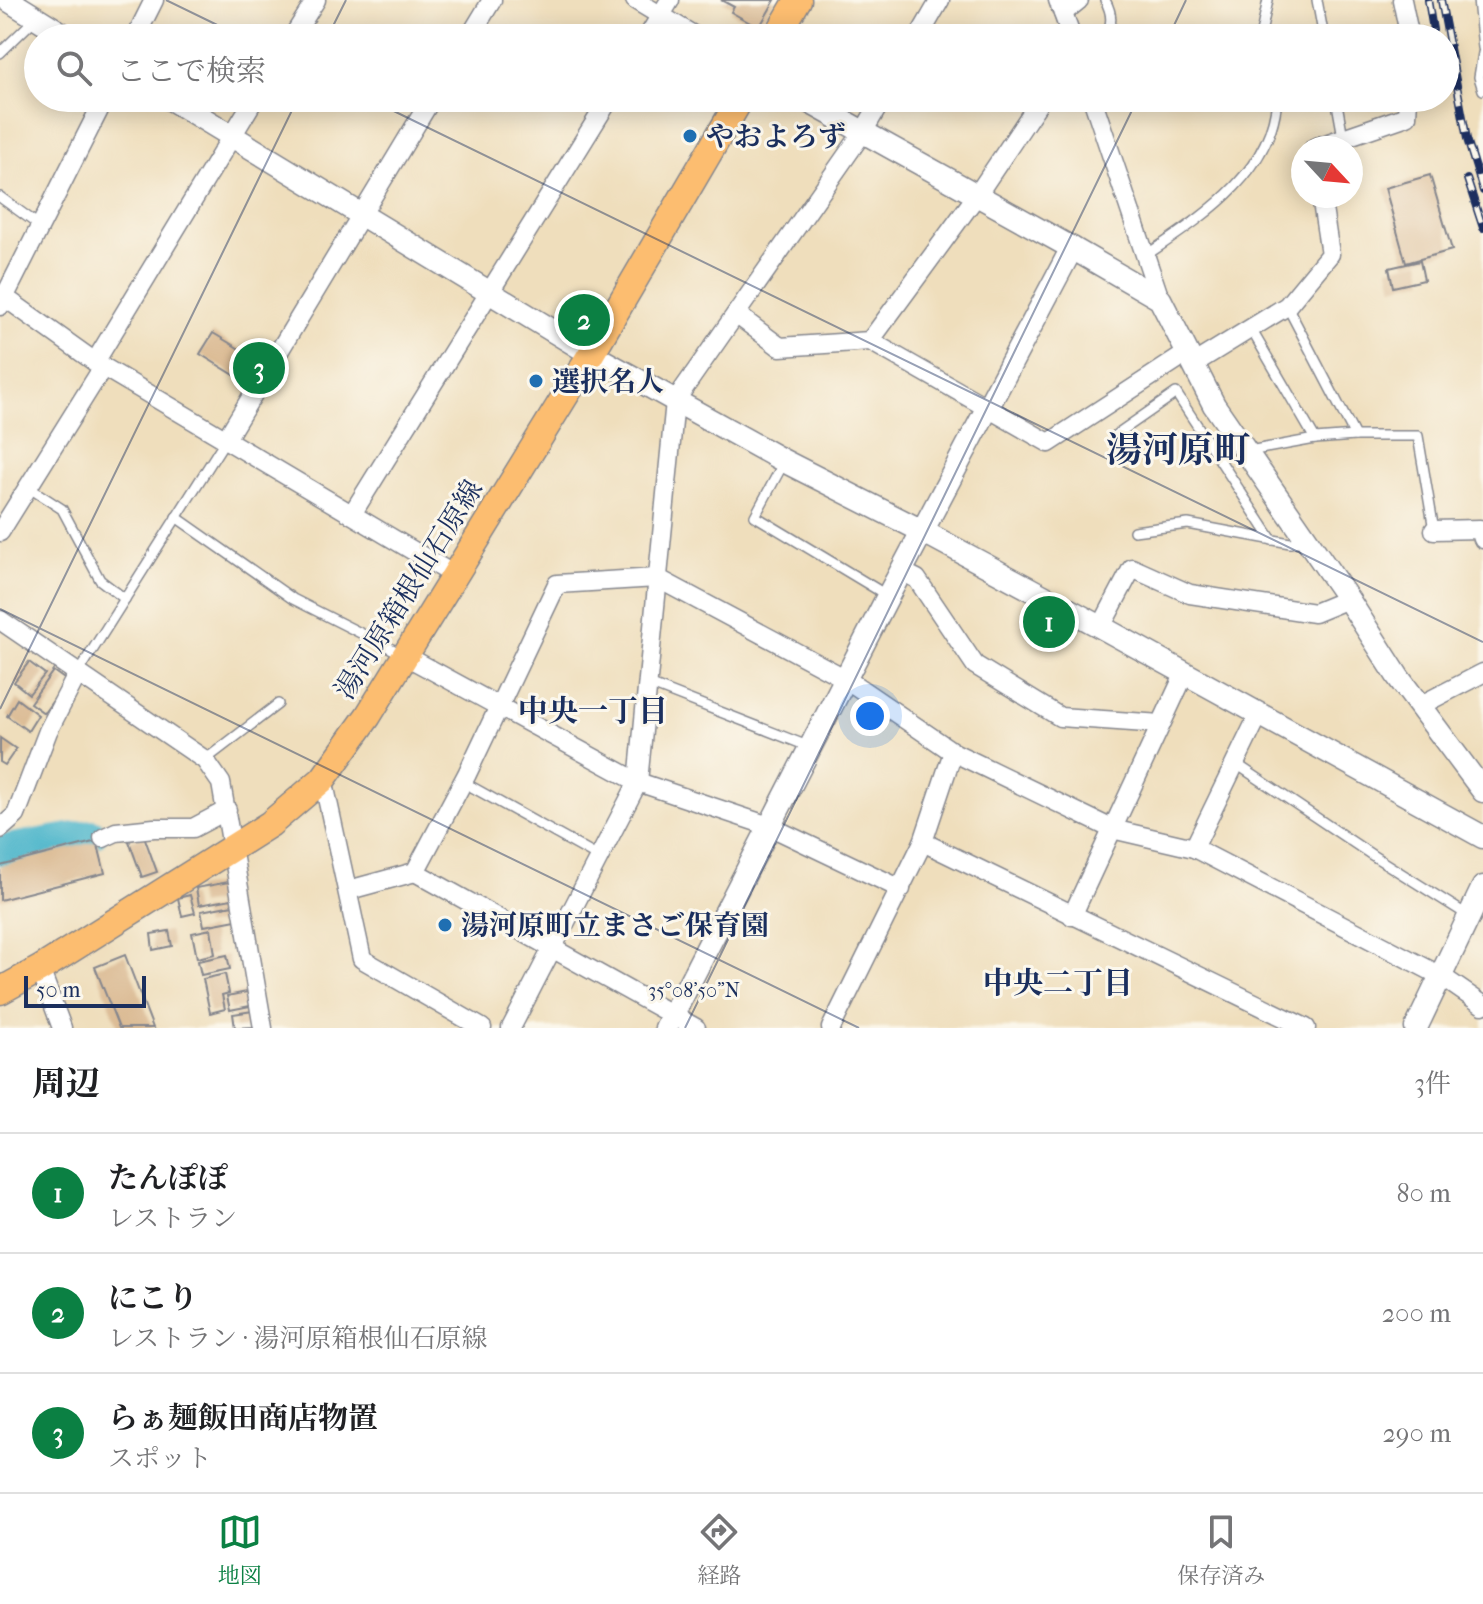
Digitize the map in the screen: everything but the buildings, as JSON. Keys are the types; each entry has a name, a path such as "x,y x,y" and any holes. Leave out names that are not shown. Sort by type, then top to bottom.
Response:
{"main road":[{"path":"784,24 798,0"},
{"name":"湯河原箱根仙石原線","path":"0,991 270,824 323,779 368,716 591,354 733,112"}],"street":[{"path":"8,0 46,24"},
{"path":"142,24 154,0"},
{"path":"301,24 316,0"},
{"path":"477,24 492,0"},
{"path":"635,0 666,8 683,24"},
{"path":"926,24 940,0"},
{"path":"1060,7 1079,0"},
{"path":"1402,0 1407,24"},
{"path":"98,112 2,300 99,364 454,575"},
{"path":"192,112 591,354 784,461 1101,627 1483,837"},
{"path":"0,532 246,112"},
{"path":"226,439 424,112"},
{"path":"352,514 601,112"},
{"path":"827,112 1160,299"},
{"path":"511,1028 638,782 675,401 875,112"},
{"path":"870,341 977,195 1033,112"},
{"path":"1097,112 1160,299 1214,405 1398,677 1483,791"},
{"path":"1346,136 1407,116 1407,112"},
{"path":"736,314 780,347 870,341 1049,443 1190,358 1251,329 1287,306 1330,254 1323,208"},
{"path":"670,1022 888,596 1072,248"},
{"path":"1434,530 1480,529 1483,539"},
{"path":"1101,627 1132,568 1190,594 1314,613 1348,599"},
{"path":"901,571 917,579 975,665 1060,717 1161,724"},
{"path":"415,872 557,584 657,578 846,679 953,752 1112,829 1194,848 1441,976 1483,1005"},
{"path":"0,620 205,760 221,783 263,1028"},
{"path":"404,655 638,782 769,826 901,889"},
{"path":"1421,705 1483,673"},
{"path":"0,829 16,815 48,731 77,675"},
{"path":"1072,916 1184,675"},
{"path":"1194,848 1259,714"},
{"path":"831,1028 923,842 953,752"},
{"path":"323,779 362,959 482,1028"},
{"path":"103,838 116,832 193,828 227,810"},
{"path":"923,842 1306,1028"},
{"path":"349,890 415,872 552,949 670,1022 696,1028"},
{"path":"1416,1028 1483,887"},
{"path":"40,969 62,1028"}],"lane":[{"path":"1105,0 1111,10 1111,24"},
{"path":"1263,24 1268,0"},
{"path":"1317,0 1321,24"},
{"path":"1478,0 1483,51 1479,77 1483,90"},
{"path":"30,24 36,18"},
{"path":"0,53 24,30"},
{"path":"1145,256 1208,213 1242,179 1263,147 1276,112"},
{"path":"1339,112 1343,136"},
{"path":"0,197 40,226"},
{"path":"1287,306 1355,436"},
{"path":"1251,329 1315,439"},
{"path":"1117,434 1176,393 1272,540"},
{"path":"1246,452 1315,439 1418,436 1434,530"},
{"path":"77,675 226,439"},
{"path":"784,461 755,516 888,596"},
{"path":"28,487 62,509 100,580 125,599"},
{"path":"176,517 293,599 404,655"},
{"path":"1134,531 1188,524 1290,543 1308,541"},
{"path":"649,684 810,747"},
{"path":"205,760 278,704"},
{"path":"1235,763 1469,916"},
{"path":"462,782 600,858"}],"waterway":[{"path":"0,850 92,834"}],"railway":[{"path":"1428,0 1432,24"},
{"path":"1441,0 1445,24"},
{"path":"1459,96 1467,139 1483,191"},
{"path":"1467,179 1483,228"}],"place":[{"name":"やおよろず","path":"690,136"},
{"name":"にこり","path":"584,320"},
{"name":"らぁ麺飯田商店物置","path":"259,368"},
{"name":"選択名人","path":"536,381"},
{"name":"たんぽぽ","path":"1049,622"},
{"name":"湯河原町立まさご保育園","path":"445,925"}],"district":[{"name":"湯河原町","path":"1178,449"},
{"name":"中央一丁目","path":"593,711"},
{"name":"中央二丁目","path":"1058,983"}]}
